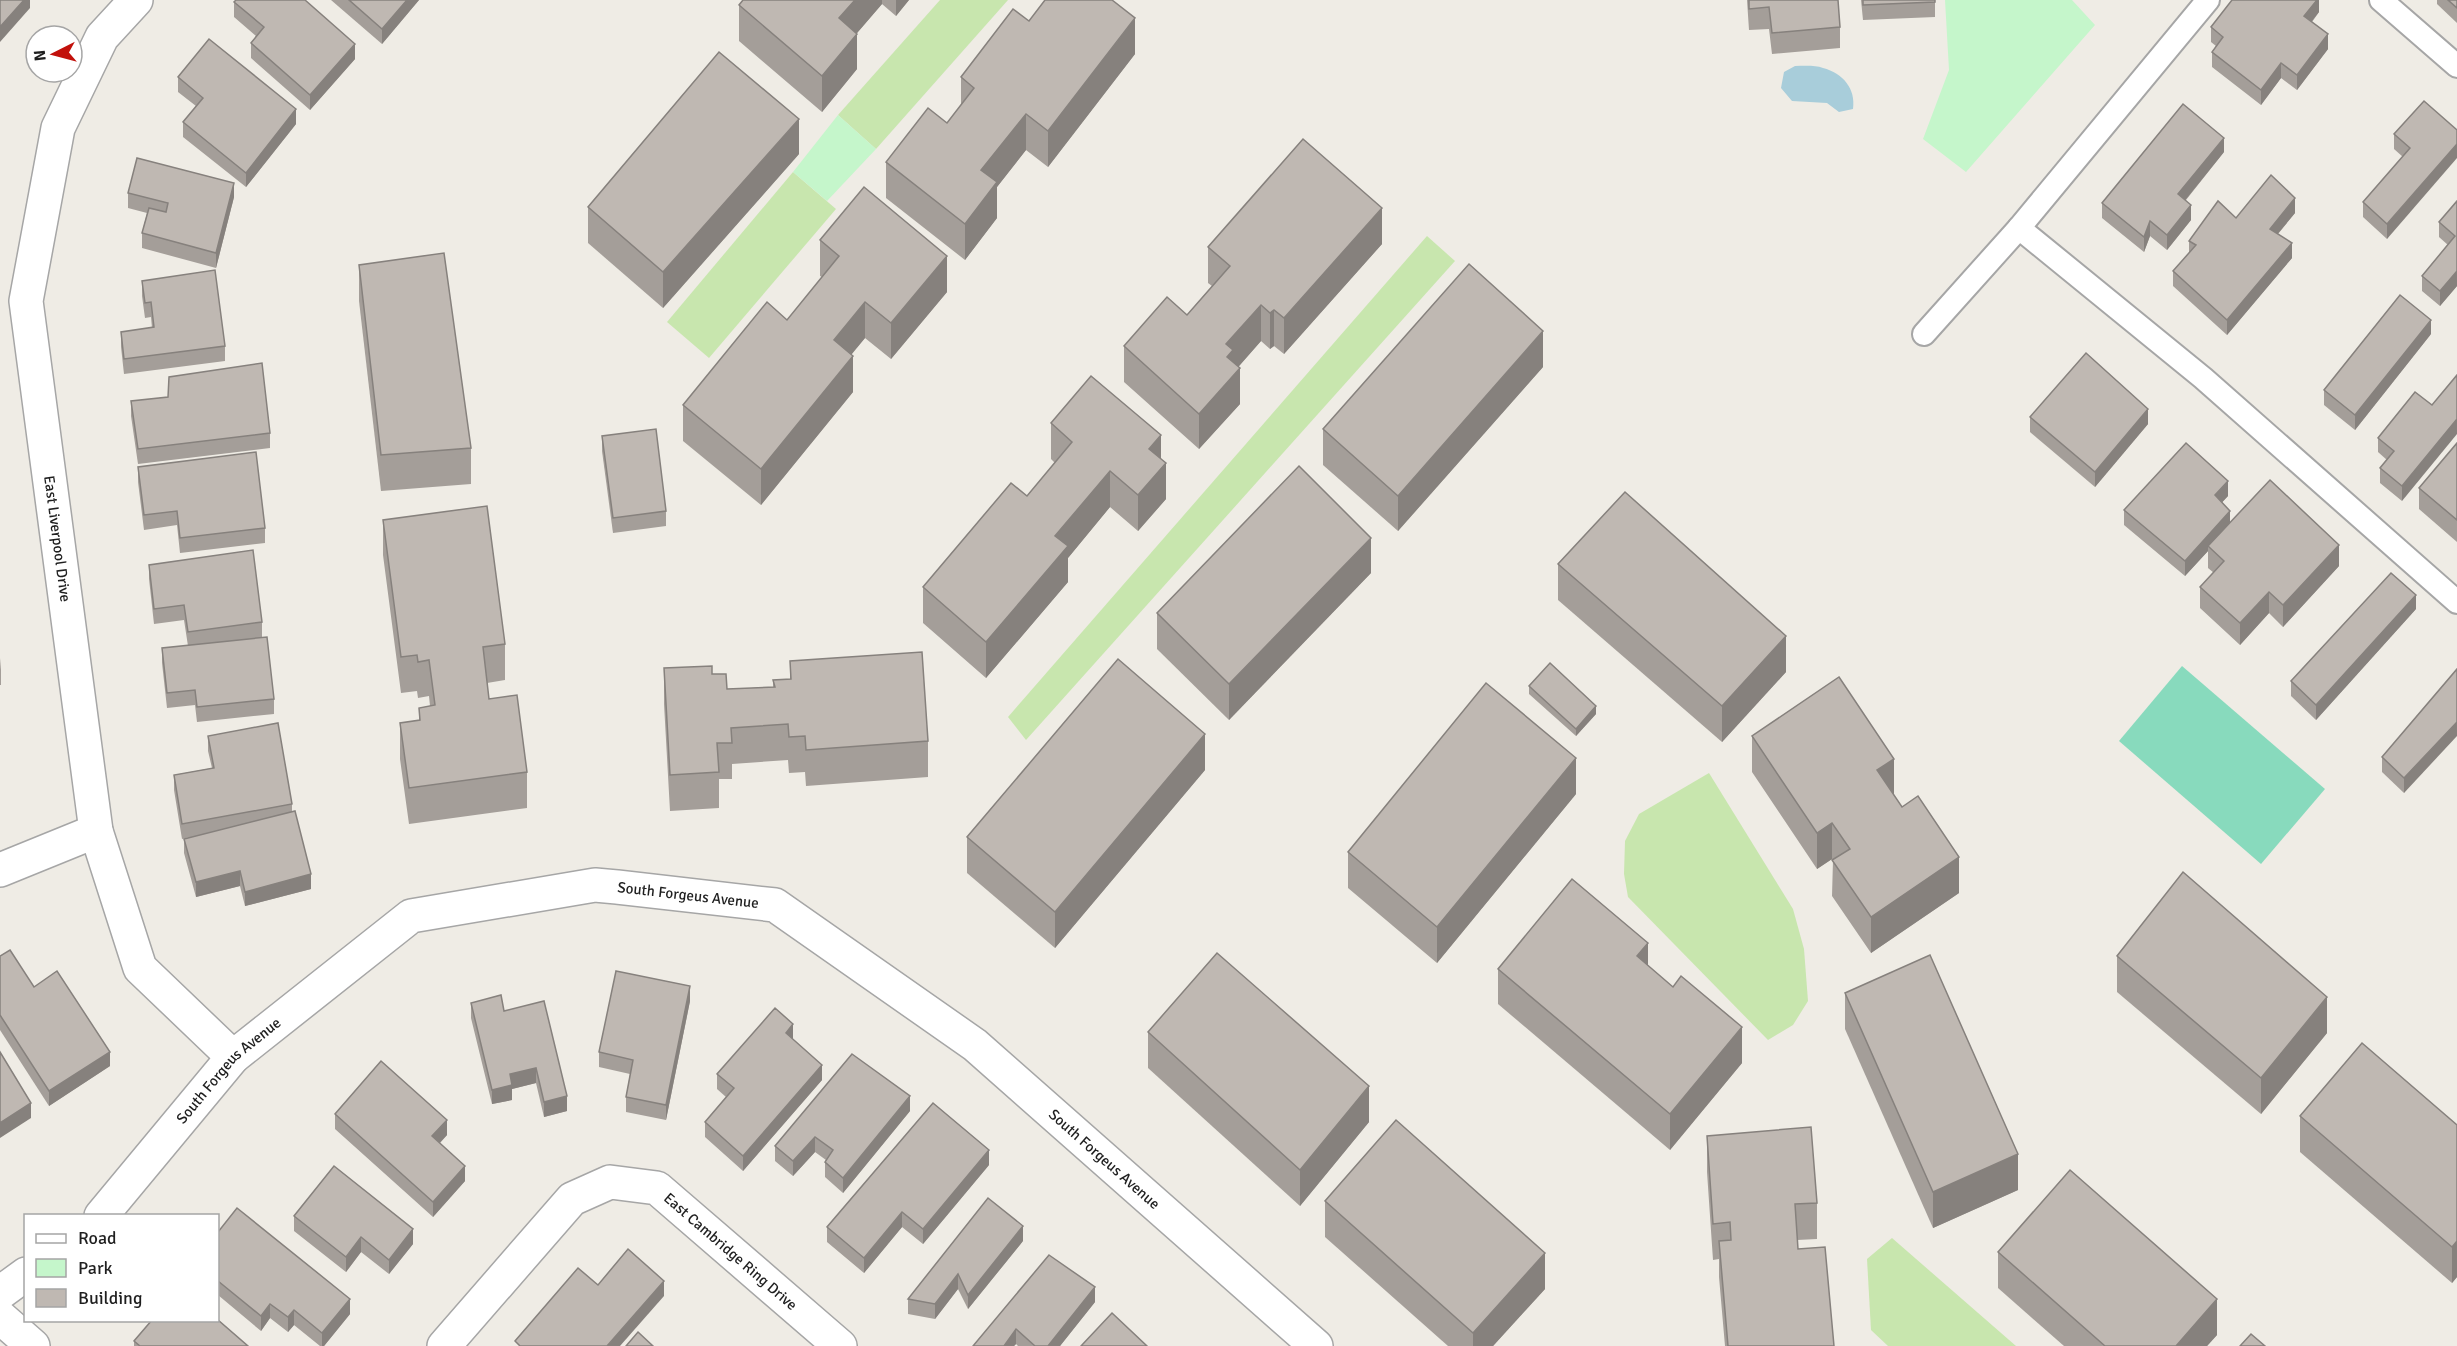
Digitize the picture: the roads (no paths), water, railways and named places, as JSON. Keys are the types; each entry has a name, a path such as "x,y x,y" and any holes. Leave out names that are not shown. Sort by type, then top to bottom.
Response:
{"street":[{"name":"East Liverpool Drive","path":"136,0 102,37 58,128 13,302 96,831 140,968 233,1057"},
{"path":"0,870 96,831"},
{"name":"South Forgeus Avenue","path":"102,1214 233,1057 411,916 595,885 775,905 975,1045 1316,1346"},
{"name":"East Cambridge Ring Drive","path":"444,1346 572,1199 610,1182 657,1188 840,1346"},
{"path":"0,1293 24,1276"},
{"path":"0,1317 33,1346"}],"lane":[{"path":"1924,334 2019,228 2208,0"},
{"path":"2381,0 2457,66"},
{"path":"2019,228 2203,378 2457,602"}],"water":[{"path":"1795,66 1817,66 1837,74 1850,89 1853,109 1839,112 1827,103 1792,101 1781,88 1784,72"}]}
